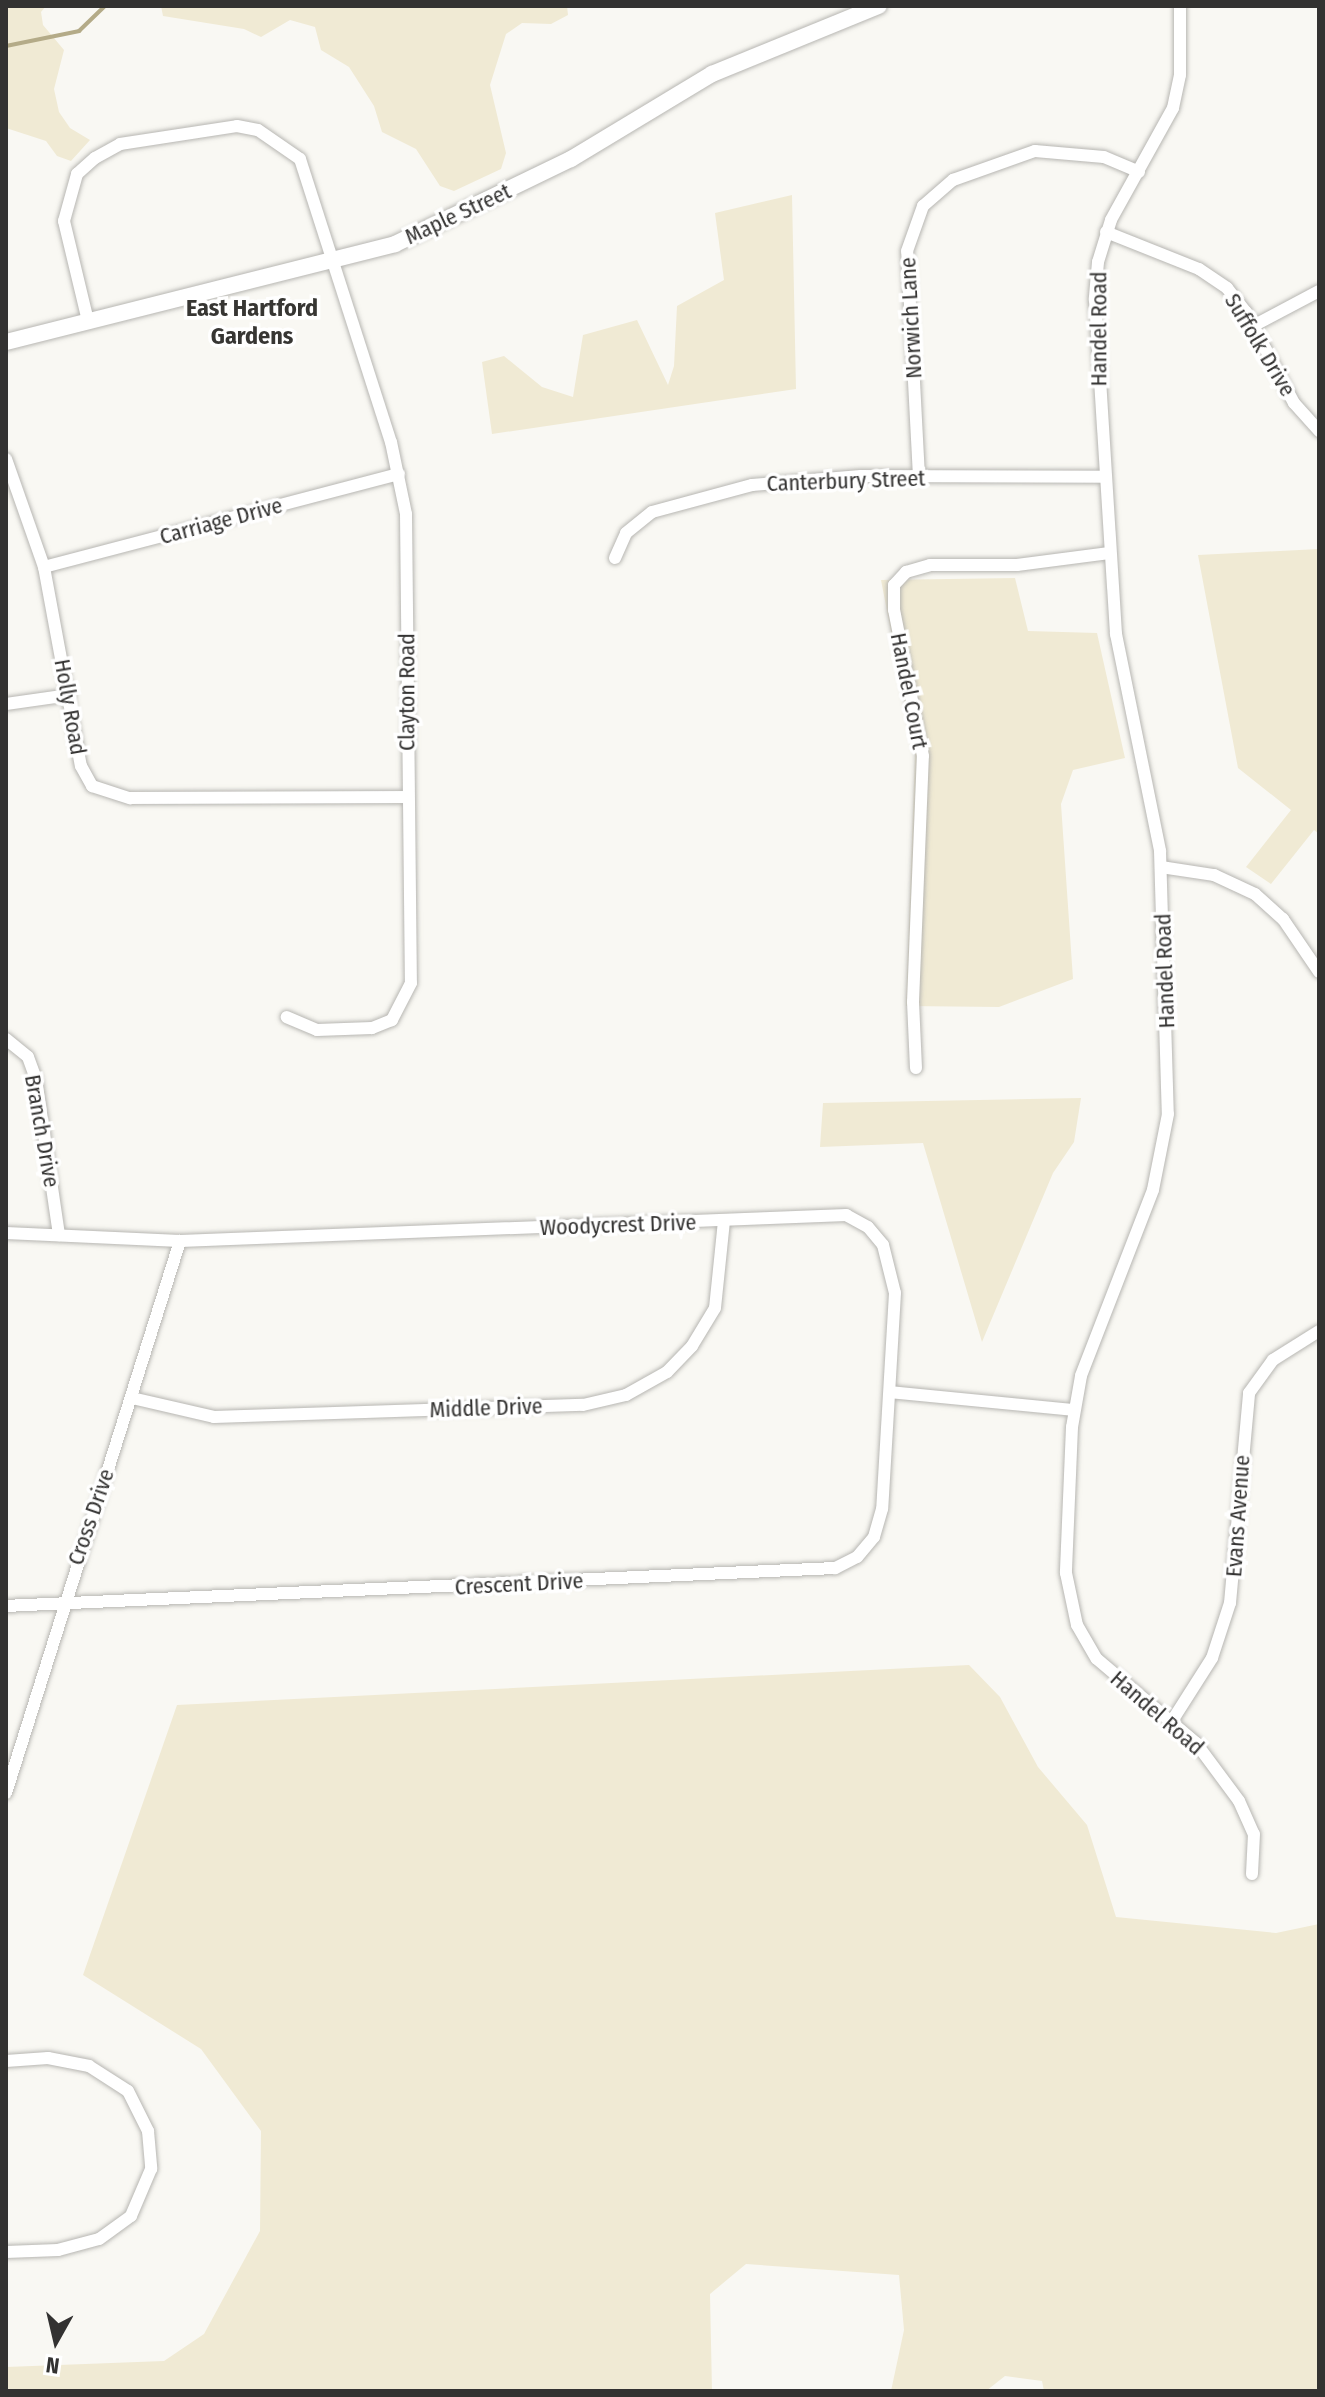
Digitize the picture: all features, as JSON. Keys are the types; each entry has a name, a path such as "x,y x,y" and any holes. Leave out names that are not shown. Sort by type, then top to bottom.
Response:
{"street":[{"name":"Maple Street","path":"6,342 332,261 427,230 571,159 712,74 879,6"},
{"name":"Handel Road","path":"1180,6 1177,93 1162,134 1106,232 1095,300 1109,553 1120,662 1150,785 1161,867 1169,1094 1165,1144 1148,1204 1093,1336 1074,1410 1065,1558 1074,1617 1109,1673 1172,1721 1211,1760 1246,1813 1255,1839 1252,1874"},
{"name":"Clayton Road","path":"88,321 64,221 67,197 77,174 120,144 210,128 258,130 300,159 312,183 332,261 399,474 407,552 411,983 405,1004 392,1020 372,1028 317,1030 287,1017"},
{"name":"Norwich Lane","path":"919,477 907,251 923,206 953,180 1035,151 1104,157 1139,172"},
{"name":"Suffolk Drive","path":"1106,232 1211,276 1233,295 1294,403 1319,431"},
{"path":"1253,326 1319,291"},
{"name":"Holly Road","path":"6,459 44,567 81,766 92,786 107,795 407,797"},
{"name":"Carriage Drive","path":"44,567 399,474"},
{"name":"Canterbury Street","path":"615,558 626,533 639,520 681,502 785,481 1104,477"},
{"name":"Handel Court","path":"916,1068 913,1002 923,756 894,610 894,585 906,572 930,565 1017,565 1109,553"},
{"path":"6,704 69,695"},
{"path":"1161,867 1214,875 1255,894 1283,919 1319,972"},
{"name":"Branch Drive","path":"6,1039 28,1057 36,1079 59,1235"},
{"name":"Woodycrest Drive","path":"6,1233 180,1241 846,1215 868,1227 883,1245 893,1270 890,1392"},
{"name":"Middle Drive","path":"132,1398 214,1417 583,1405 626,1395 667,1372 692,1346 715,1308 724,1221"},
{"name":"Cross Drive","path":"6,1793 62,1604 132,1398 180,1241"},
{"name":"Evans Avenue","path":"1172,1721 1212,1658 1230,1603 1249,1393 1273,1360 1319,1331"},
{"path":"890,1392 1074,1410"},
{"name":"Crescent Drive","path":"6,1606 835,1568 857,1557 878,1523 890,1392"},
{"path":"6,2061 48,2058 89,2066 128,2091 148,2131 151,2169 131,2216 99,2239 58,2250 6,2252"}],"shaded area":[{"path":"6,6 46,6 41,12 43,25 64,50 54,89 59,112 70,128 90,140 71,161 57,156 46,141 6,128"},
{"path":"161,6 567,6 568,15 551,24 522,23 506,34 490,85 506,153 501,169 454,191 440,186 416,149 382,132 374,106 349,67 321,50 315,27 290,20 261,37 244,29 163,16"},
{"path":"792,195 796,389 492,434 482,362 504,356 542,387 573,397 583,335 637,320 668,385 674,366 677,306 724,280 715,213"},
{"path":"1319,549 1319,834 1314,830 1271,884 1246,867 1291,810 1238,768 1198,555"},
{"path":"1015,578 1028,631 1097,633 1125,758 1073,770 1061,804 1073,979 999,1007 906,1006 915,755 881,580"},
{"path":"1081,1098 1074,1142 1053,1173 982,1342 923,1143 820,1147 823,1103"},
{"path":"969,1665 1000,1697 1038,1767 1087,1825 1116,1917 1276,1933 1319,1924 1319,2391 1044,2391 1042,2381 1005,2376 986,2391 891,2391 904,2330 899,2275 746,2264 710,2294 712,2391 6,2391 6,2367 164,2361 204,2334 260,2231 261,2131 201,2049 83,1975 177,1705"}],"waterway":[{"path":"6,46 79,31 105,6"}],"district":[{"name":"East Hartford Gardens","path":"252,323"}]}
